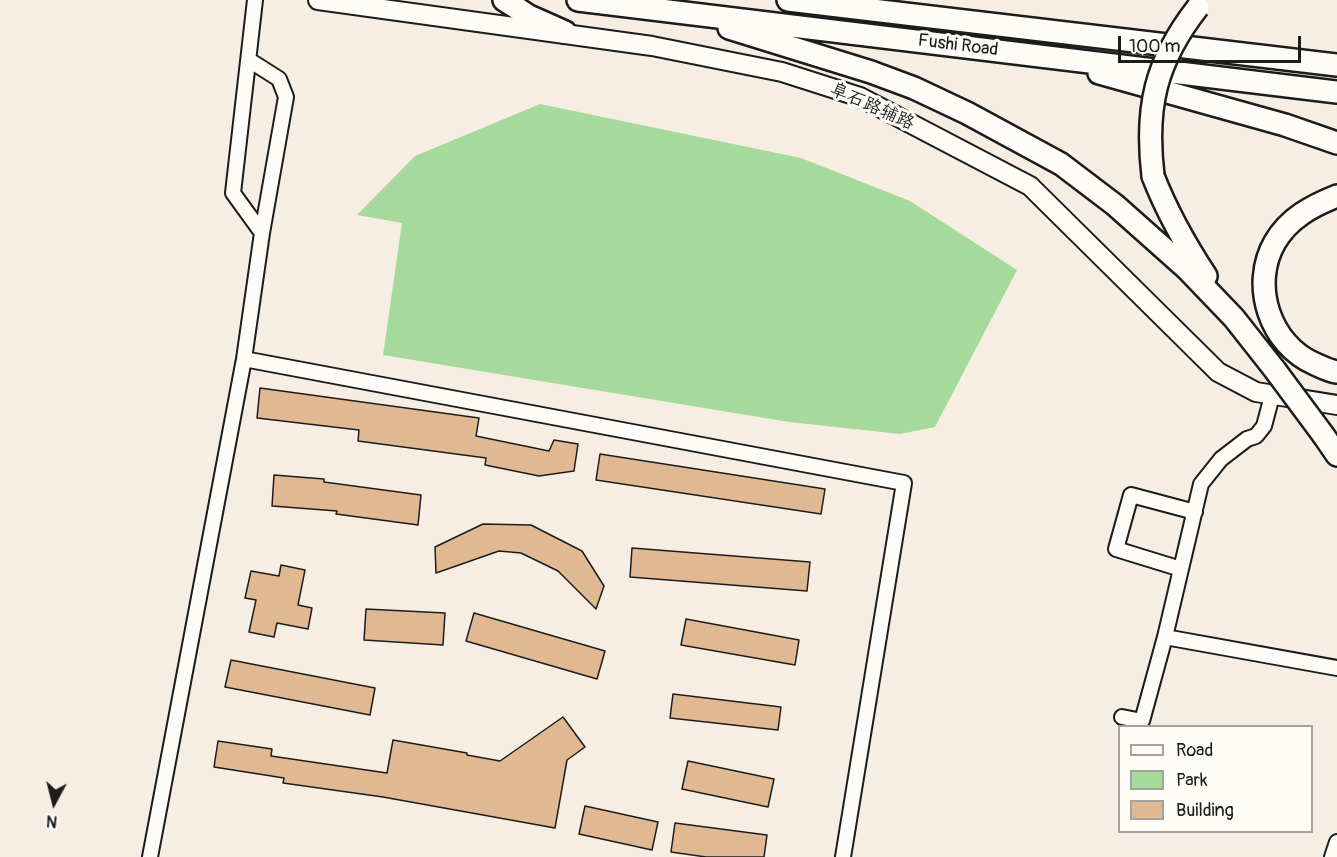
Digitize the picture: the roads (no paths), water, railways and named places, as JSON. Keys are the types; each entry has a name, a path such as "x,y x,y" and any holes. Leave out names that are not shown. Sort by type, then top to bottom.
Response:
{"highway":[{"path":"504,0 529,16 565,33"},
{"name":"Fushi Road","path":"578,0 1337,92"},
{"name":"Fushi Road","path":"788,0 1337,65"},
{"path":"1203,4 1183,27 1169,51 1157,83 1151,109 1149,141 1153,176 1182,239 1234,318 1337,455"},
{"path":"670,11 871,72 925,93 1015,138 1060,164 1115,205 1187,269 1234,318"},
{"path":"1038,56 1285,125 1337,143"},
{"path":"1337,196 1310,207 1289,224 1274,243 1266,267 1265,293 1268,314 1281,339 1305,360 1337,372"}],"main road":[{"name":"阜石路辅路","path":"318,0 652,46 782,72 860,97 1030,186 1218,372 1256,392 1337,405"}],"street":[{"path":"255,0 233,193 262,233"},
{"path":"150,857 244,359 262,233 286,97 279,79 249,60"},
{"path":"244,359 904,483 843,857"},
{"path":"1122,717 1142,721 1165,637 1201,484 1221,459 1247,438 1256,436 1263,426 1272,396"},
{"path":"1181,569 1116,549 1131,495 1195,512"},
{"path":"1165,637 1337,668"},
{"path":"1332,857 1337,842"}]}
